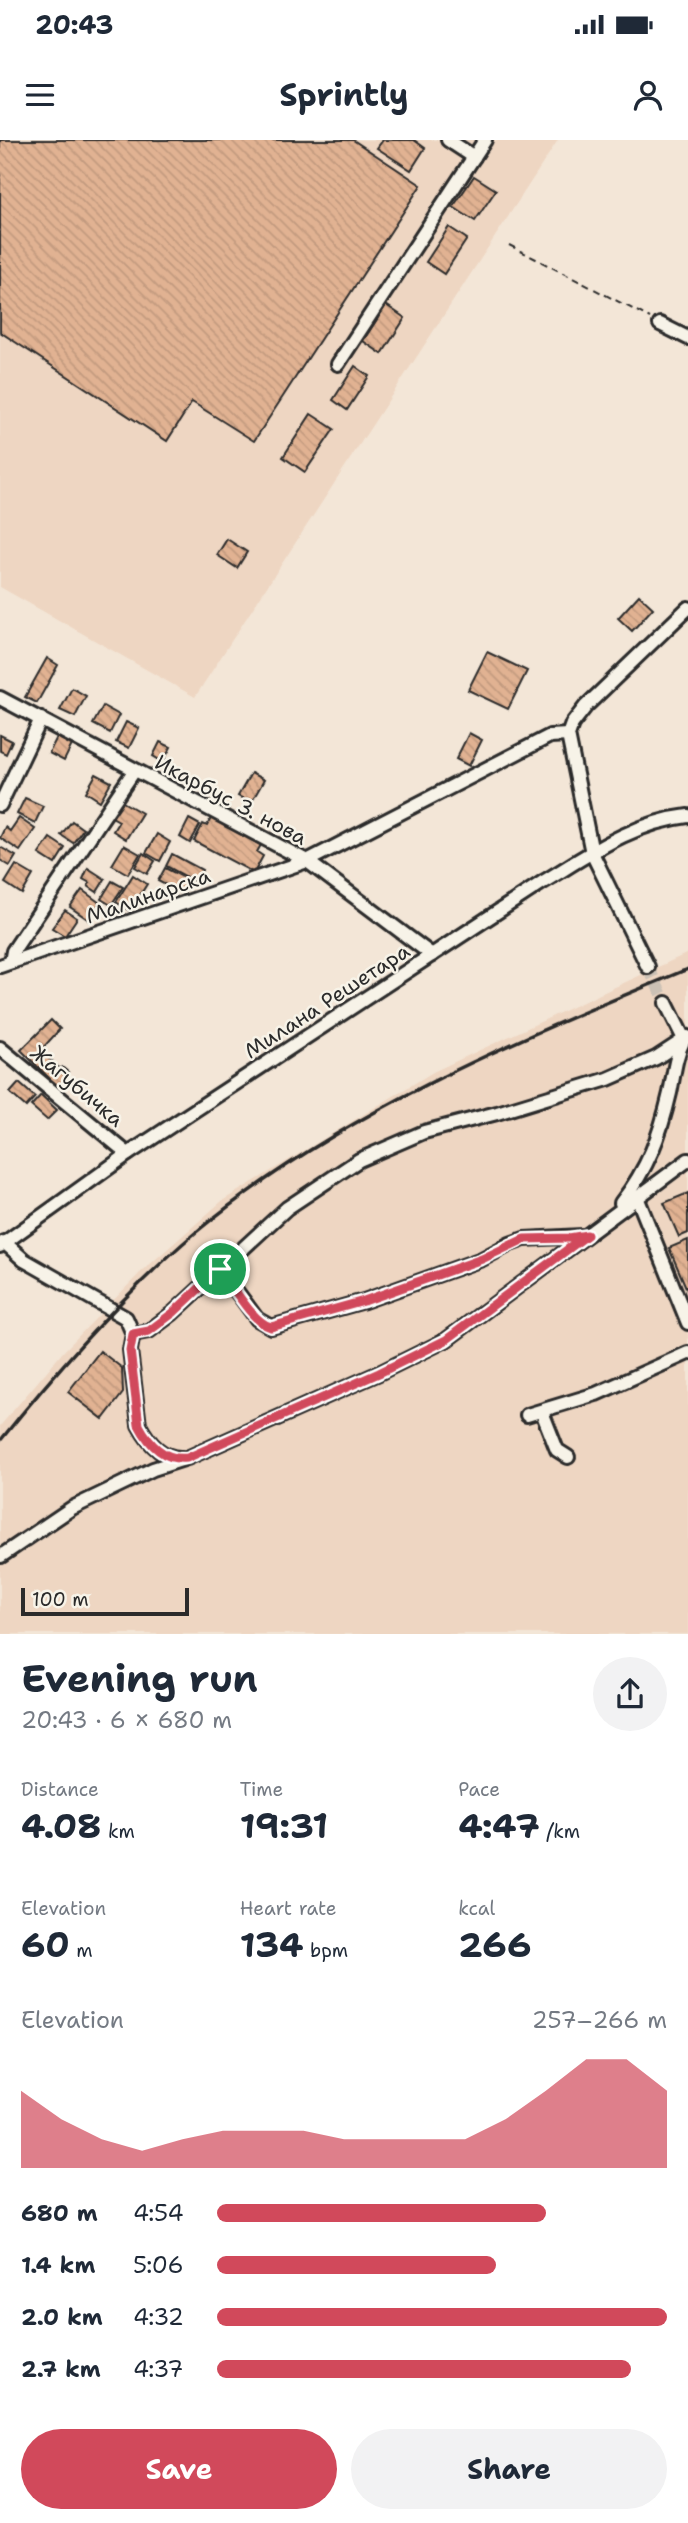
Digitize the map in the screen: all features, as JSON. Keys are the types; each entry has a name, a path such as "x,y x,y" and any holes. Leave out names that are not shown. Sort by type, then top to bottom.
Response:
{"street":[{"path":"448,140 474,157"},
{"path":"338,364 485,140"},
{"path":"660,324 688,338"},
{"path":"648,967 592,853 568,735 572,724 586,706 688,608"},
{"name":"Икарбус 3. нова","path":"0,698 307,862 432,955"},
{"path":"0,805 41,719"},
{"name":"Малинарска","path":"5,964 307,862 550,736 568,735"},
{"path":"5,964 134,771"},
{"name":"Милана Решетара","path":"2,1244 128,1154 592,853 650,824 667,818 688,816"},
{"path":"666,1003 686,1038"},
{"path":"611,1216 646,1167 655,1147 677,1053 686,1038"},
{"path":"133,1334 149,1331 173,1313 287,1208 359,1160 424,1132 608,1079 656,1058 686,1038"},
{"name":"Жагубичка","path":"0,1048 128,1154"},
{"path":"1,1556 72,1508 153,1469 187,1458 379,1373 446,1340 682,1164 688,1177"},
{"path":"637,1197 688,1323"},
{"path":"220,1269 257,1319 266,1327 271,1327 377,1296 482,1259 524,1239 587,1235"},
{"path":"2,1244 23,1260 126,1318 133,1334 130,1350 139,1425 160,1452 178,1459 187,1458"},
{"path":"527,1415 596,1394 688,1353"},
{"path":"542,1412 557,1450 568,1457"}],"path":[{"path":"509,245 660,324"}],"shaded area":[{"path":"0,140 558,140 195,697 0,587"},
{"path":"688,953 688,1634 0,1634 0,1426 63,1352 140,1273 222,1201 433,1072"}],"building":[{"path":"0,140 353,140 421,185 254,441 192,402 167,441 0,332"},
{"path":"383,140 414,140 425,148 411,170 377,148"},
{"path":"474,176 496,190 475,221 453,207"},
{"path":"449,227 467,239 444,274 426,262"},
{"path":"386,305 405,318 382,354 363,341"},
{"path":"355,366 369,376 347,410 333,400"},
{"path":"311,414 334,429 305,472 283,457"},
{"path":"227,539 247,552 237,568 217,555"},
{"path":"639,595 653,608 632,631 618,618"},
{"path":"487,652 527,671 508,709 468,690"},
{"path":"47,658 58,665 37,703 25,697"},
{"path":"72,688 86,696 75,717 60,710"},
{"path":"103,706 119,715 110,733 93,724"},
{"path":"126,722 139,728 129,748 116,742"},
{"path":"469,733 482,740 469,766 456,759"},
{"path":"0,735 12,741 6,754 0,751"},
{"path":"57,737 72,745 64,761 49,753"},
{"path":"160,742 171,747 163,762 153,756"},
{"path":"251,773 264,780 251,803 238,796"},
{"path":"96,774 111,782 100,801 86,792"},
{"path":"25,798 43,806 35,823 17,814"},
{"path":"121,801 142,813 126,839 113,831 119,821 112,817"},
{"path":"19,818 35,829 20,851 0,838 5,827 10,831"},
{"path":"211,818 261,845 257,852 263,856 254,873 194,841 203,824 207,826"},
{"path":"189,819 200,825 190,843 180,837"},
{"path":"72,821 83,829 73,843 61,835"},
{"path":"157,834 170,842 160,861 146,853"},
{"path":"50,838 65,848 55,864 39,854"},
{"path":"124,845 140,854 128,874 112,865"},
{"path":"0,847 16,856 10,866 0,860"},
{"path":"143,853 155,861 147,874 135,867"},
{"path":"172,854 202,870 196,882 166,866"},
{"path":"16,865 33,875 22,894 5,883"},
{"path":"88,868 105,879 97,892 83,879"},
{"path":"165,868 189,880 182,894 158,881"},
{"path":"133,875 147,884 130,911 116,902"},
{"path":"112,881 123,887 111,905 101,899"},
{"path":"82,890 100,903 89,920 70,907"},
{"path":"65,910 77,918 65,936 52,928"},
{"path":"51,1020 60,1029 41,1050 60,1069 62,1067 68,1072 66,1074 69,1078 59,1088 21,1050"},
{"path":"19,1083 35,1097 26,1107 10,1093"},
{"path":"41,1095 57,1110 47,1120 31,1106"},
{"path":"688,1193 688,1233 679,1237 664,1203"},
{"path":"688,1240 688,1292 669,1248"},
{"path":"100,1351 122,1368 123,1393 103,1419 68,1392"}],"tunnel":[{"path":"648,967 666,1003"}],"railway":[{"path":"0,1441 117,1306 168,1256 251,1190 309,1151 431,1082 559,1023 688,969"}],"route":[{"path":"587,1235 498,1304 446,1340 379,1373 187,1458 178,1459 153,1446 139,1425 130,1350 133,1334 149,1331 173,1313 220,1269 257,1319 266,1327 271,1327 364,1301 482,1259 524,1239 587,1235"}]}
